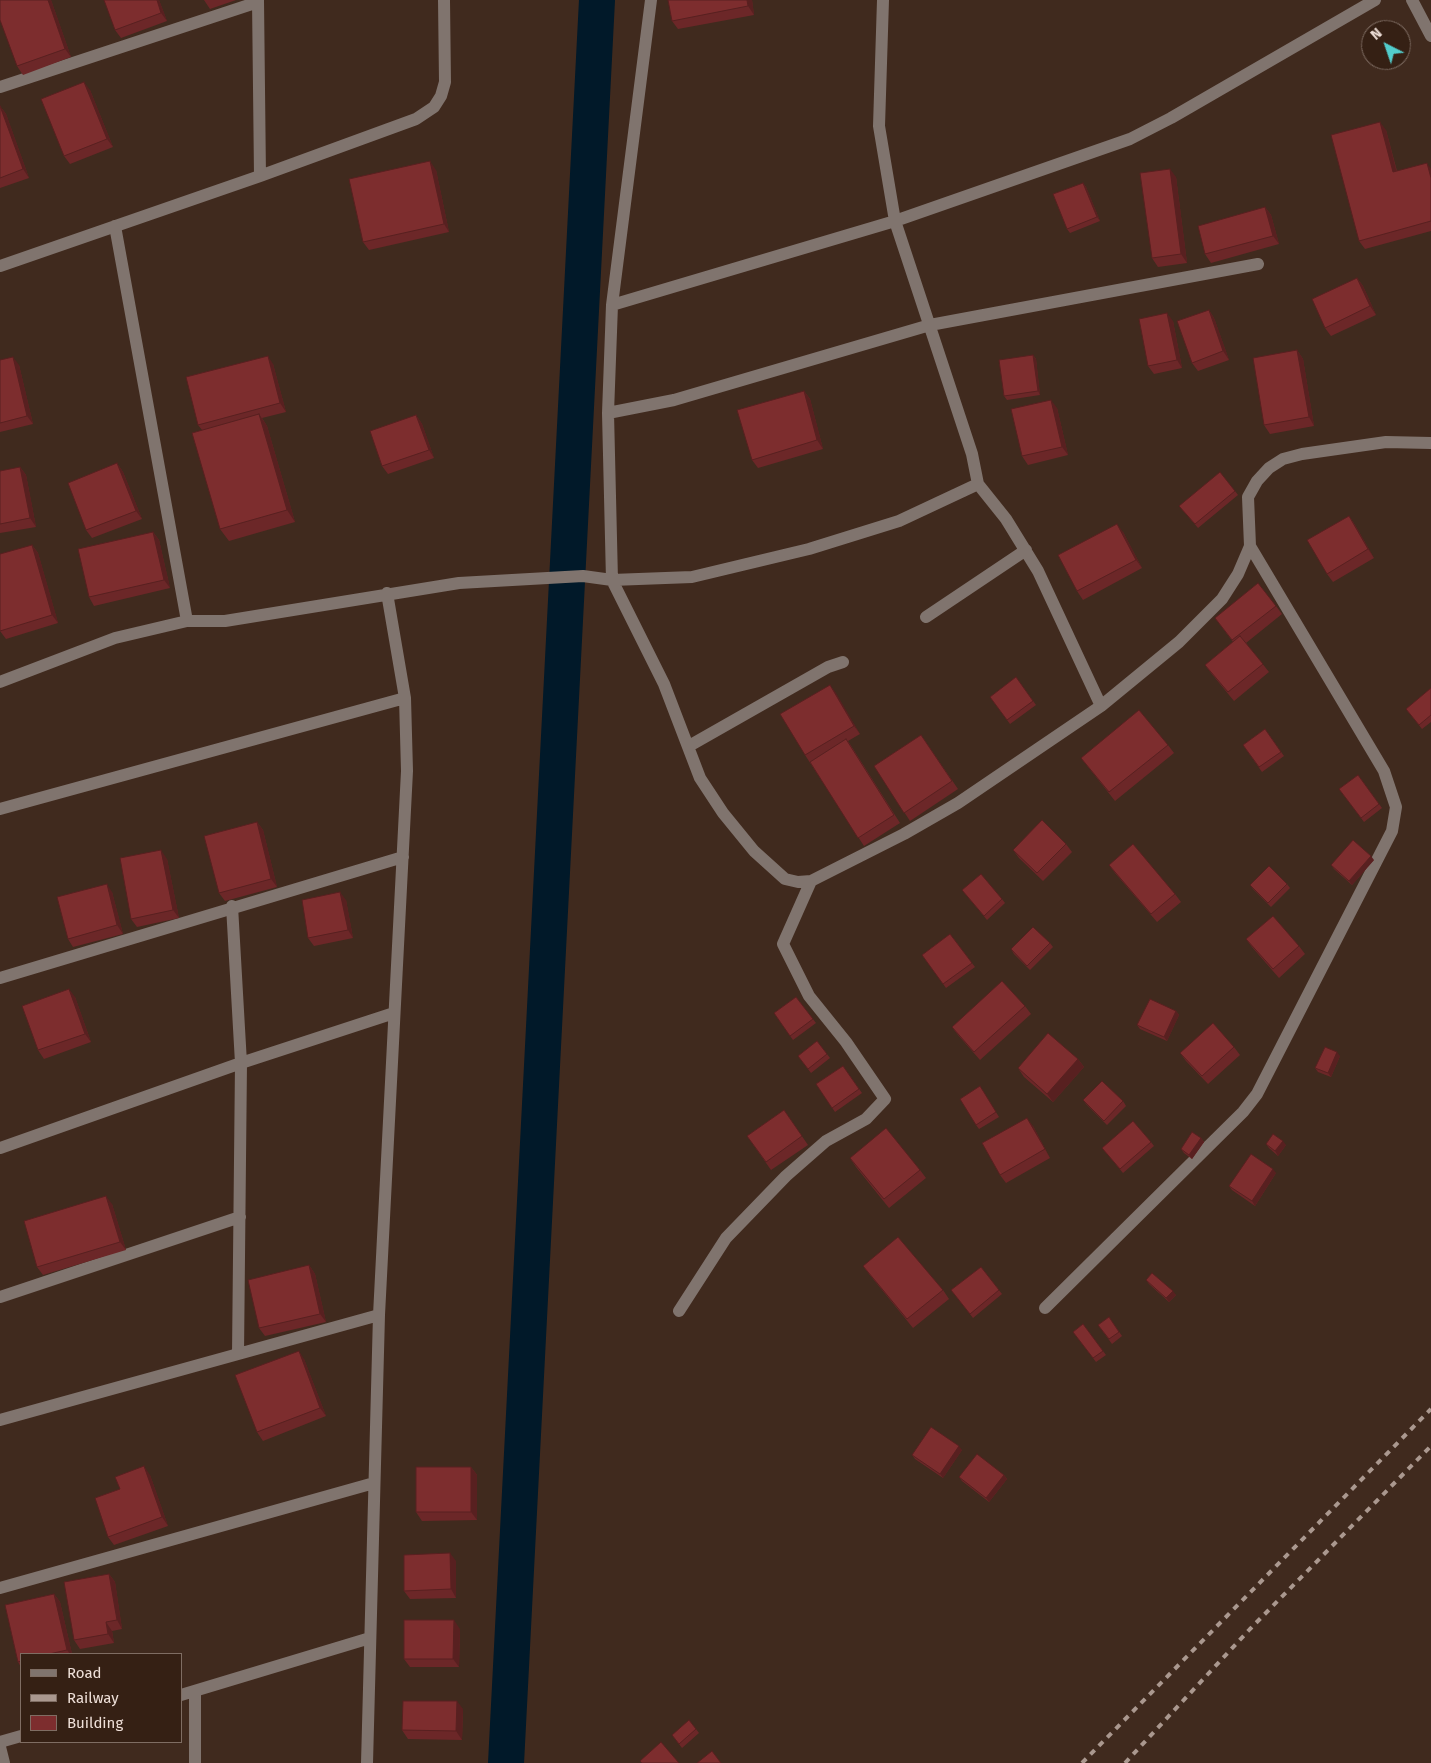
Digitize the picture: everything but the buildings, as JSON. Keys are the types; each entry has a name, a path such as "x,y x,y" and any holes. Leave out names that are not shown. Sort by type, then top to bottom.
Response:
{"street":[{"path":"0,266 260,176 416,118 434,106 441,96 445,82 444,0"},
{"path":"651,0 612,304 608,413 612,580 664,684 700,778 711,796 754,851 785,879 792,882 812,881 895,839 958,803 1101,706 1179,642 1222,599 1238,574 1250,546 1248,497 1257,481 1269,468 1283,459 1302,454 1386,442 1431,443"},
{"path":"883,0 879,126 895,221 972,454 978,484 1026,550 1101,706"},
{"path":"612,304 895,221 1130,139 1375,0"},
{"path":"1412,0 1431,36"},
{"path":"0,88 258,1 260,176"},
{"path":"115,226 187,621"},
{"path":"608,413 674,400 930,325 1258,264"},
{"path":"0,682 114,638 187,621 225,621 386,593 493,580 583,576 612,580 692,577 809,549 899,521 978,484"},
{"path":"1045,1308 1243,1112 1257,1094 1392,831 1396,807 1384,771 1250,546"},
{"path":"926,617 1026,550"},
{"path":"367,1763 379,1316 407,771 405,698 386,593"},
{"path":"689,746 828,667 843,662"},
{"path":"0,809 405,698"},
{"path":"0,978 232,906 402,857"},
{"path":"679,1311 726,1238 786,1176 826,1141 866,1118 885,1099 846,1042 809,996 783,944 812,881"},
{"path":"232,906 240,1063 238,1354"},
{"path":"0,1148 240,1063 394,1013"},
{"path":"0,1297 240,1216"},
{"path":"0,1420 379,1316"},
{"path":"0,1588 374,1483"},
{"path":"182,1695 370,1638"},
{"path":"195,1692 195,1763"},
{"path":"0,1742 20,1736"},
{"path":"0,1747 4,1763"}],"waterway":[{"path":"506,1763 597,0"}],"railway":[{"path":"1082,1763 1431,1409"},
{"path":"1125,1763 1250,1629 1431,1446"}]}
